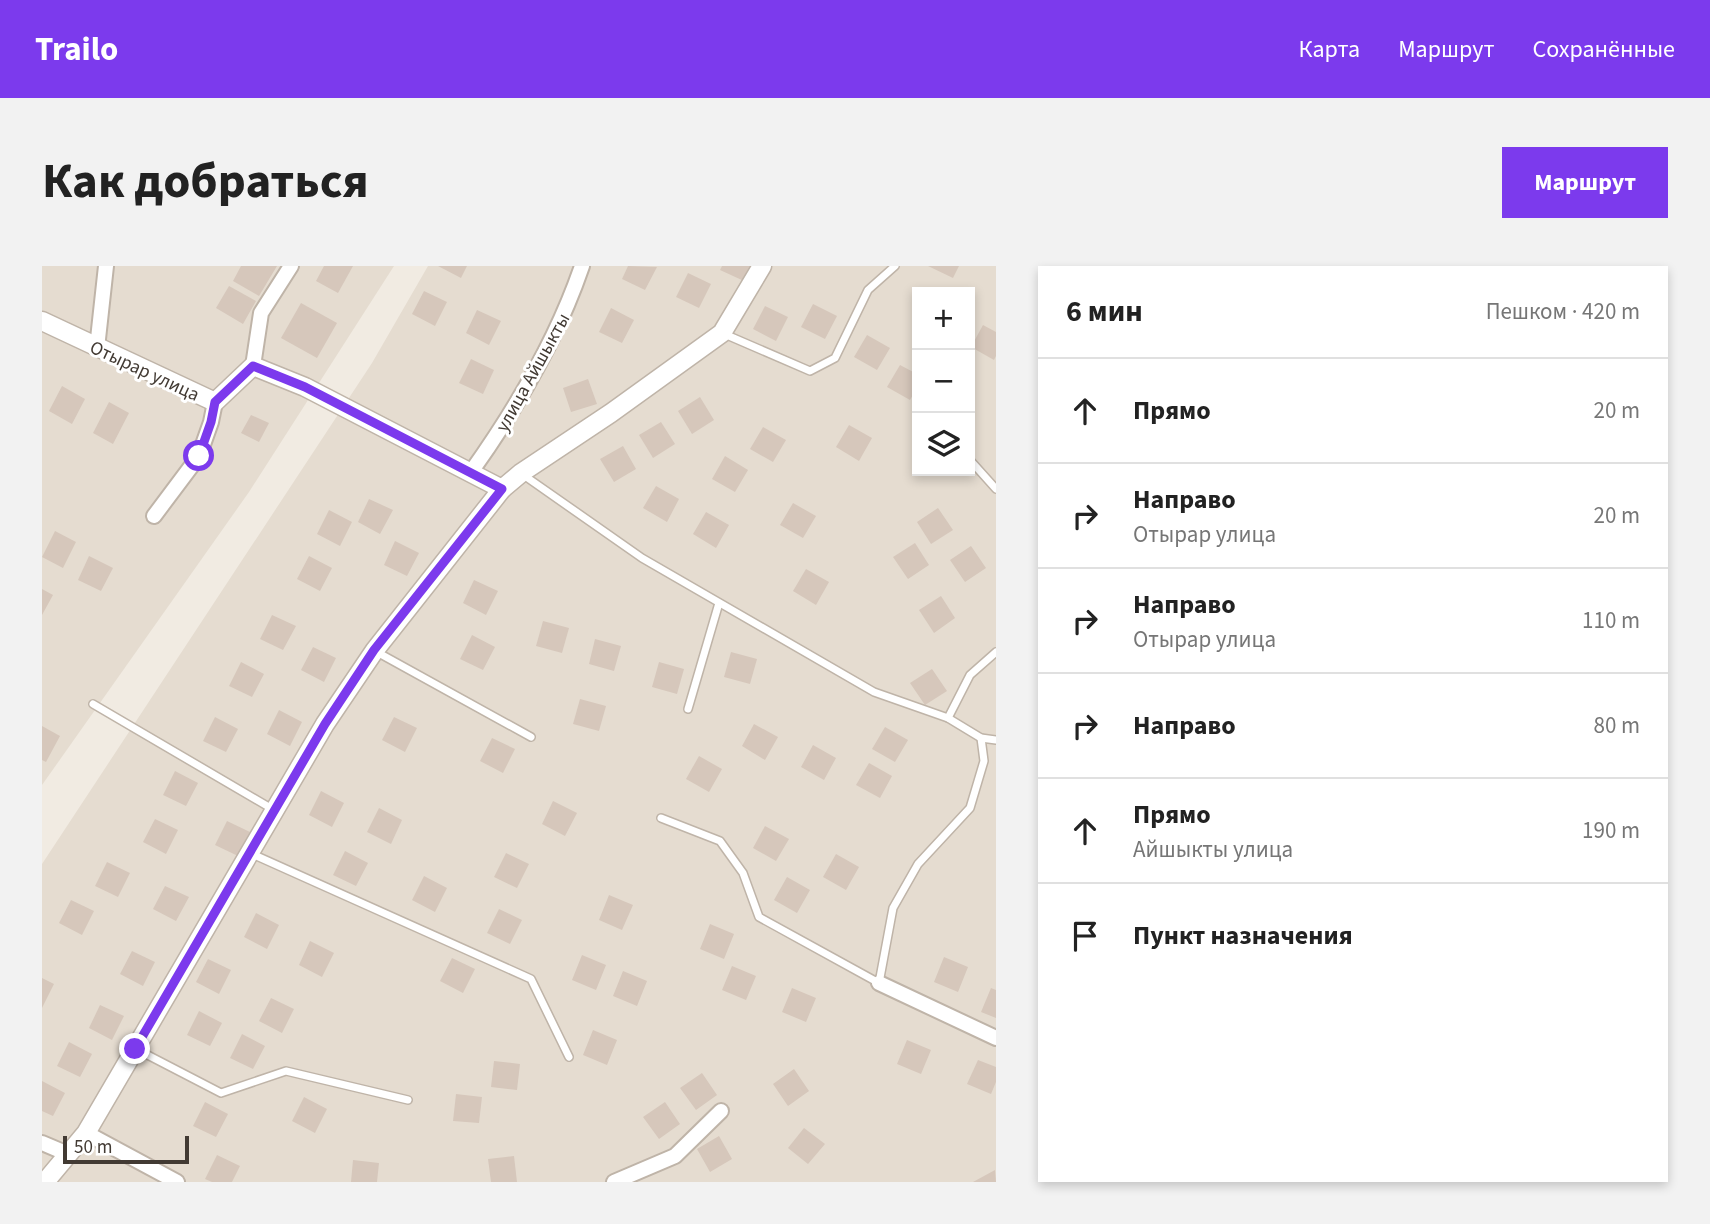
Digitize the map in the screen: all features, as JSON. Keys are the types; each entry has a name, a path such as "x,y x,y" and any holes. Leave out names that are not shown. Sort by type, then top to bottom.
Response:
{"street":[{"path":"97,348 106,266"},
{"path":"291,266 261,313 253,366 305,387 502,489"},
{"name":"улица Айшыкты","path":"471,472 510,414 569,304 582,266"},
{"path":"45,1182 86,1133 325,724 374,650 502,489 722,333 762,266"},
{"name":"Отырар улица","path":"42,321 215,402 253,366"},
{"path":"154,516 199,456 215,402"},
{"path":"879,983 996,1038"},
{"path":"614,1182 675,1156 721,1111"},
{"path":"86,1133 177,1182"},
{"path":"42,1143 68,1154"}],"lane":[{"path":"722,333 810,371 835,358 868,290 895,266"},
{"path":"975,466 996,489"},
{"path":"521,473 642,558 874,692 948,718 981,738 996,740"},
{"path":"688,709 719,603"},
{"path":"374,650 531,737"},
{"path":"948,718 970,675 996,652"},
{"path":"93,704 274,810"},
{"path":"661,818 720,841 743,873 759,917 879,983 893,908 918,864 970,808 984,761 981,738"},
{"path":"250,853 531,979 569,1057"},
{"path":"135,1049 221,1093 286,1071 408,1100"}],"shaded area":[{"path":"42,266 394,266 249,492 42,785"},
{"path":"428,266 996,266 996,1182 42,1182 42,864 372,363"}],"building":[{"path":"241,266 277,266 259,296 233,281"},
{"path":"324,266 353,266 338,293 316,281"},
{"path":"438,266 467,266 461,278"},
{"path":"628,266 657,267 645,290 622,279"},
{"path":"722,266 751,266 744,281 720,270"},
{"path":"928,266 959,266 953,278"},
{"path":"688,273 711,284 699,308 676,297"},
{"path":"229,286 256,301 243,324 216,308"},
{"path":"424,291 447,302 435,326 412,314"},
{"path":"301,303 337,323 317,358 281,338"},
{"path":"813,304 837,316 825,339 801,327"},
{"path":"765,306 788,317 776,341 753,329"},
{"path":"611,308 634,320 622,343 599,332"},
{"path":"477,310 501,321 489,345 466,333"},
{"path":"983,325 996,332 994,360 975,349 975,340"},
{"path":"867,335 890,348 877,370 854,357"},
{"path":"471,359 494,370 483,394 459,383"},
{"path":"900,365 912,371 910,400 887,387"},
{"path":"588,379 597,404 571,412 563,388"},
{"path":"62,386 85,399 72,424 49,411"},
{"path":"700,397 714,420 692,434 678,411"},
{"path":"109,402 129,413 113,444 93,433"},
{"path":"251,415 269,423 259,442 241,433"},
{"path":"661,422 675,444 653,458 639,435"},
{"path":"849,425 872,438 859,461 836,447"},
{"path":"763,427 786,440 773,462 750,449"},
{"path":"623,446 636,469 614,482 600,459"},
{"path":"725,456 748,470 735,492 712,479"},
{"path":"656,486 679,499 667,522 643,508"},
{"path":"369,499 393,510 380,534 358,522"},
{"path":"793,503 816,516 803,538 780,525"},
{"path":"938,508 953,530 931,544 917,522"},
{"path":"329,510 352,522 340,546 317,534"},
{"path":"706,512 729,525 716,548 693,534"},
{"path":"55,531 76,542 63,568 42,557"},
{"path":"395,541 419,553 407,576 384,565"},
{"path":"915,543 929,565 908,579 893,557"},
{"path":"971,546 986,568 965,582 950,560"},
{"path":"89,556 113,568 101,591 78,580"},
{"path":"309,556 332,568 320,591 297,579"},
{"path":"806,569 829,582 816,605 793,591"},
{"path":"474,580 498,591 486,615 463,603"},
{"path":"42,589 53,595 42,615"},
{"path":"941,596 955,618 934,633 919,610"},
{"path":"272,615 296,626 283,650 260,639"},
{"path":"543,621 569,628 562,653 536,646"},
{"path":"472,635 495,647 483,670 460,659"},
{"path":"595,639 621,646 614,671 589,664"},
{"path":"313,647 336,658 324,682 301,670"},
{"path":"731,652 757,659 750,684 724,677"},
{"path":"241,662 264,674 252,697 229,686"},
{"path":"659,662 684,669 677,694 652,687"},
{"path":"932,669 947,691 925,705 910,683"},
{"path":"580,699 606,706 599,731 573,724"},
{"path":"279,710 302,722 290,746 267,734"},
{"path":"215,717 238,729 226,752 203,741"},
{"path":"394,717 417,728 405,752 382,740"},
{"path":"754,724 778,737 765,760 742,746"},
{"path":"42,726 60,736 46,762 42,760"},
{"path":"885,727 908,740 895,762 872,749"},
{"path":"492,738 515,749 503,773 480,761"},
{"path":"813,745 836,758 824,780 801,767"},
{"path":"699,756 722,769 709,792 686,779"},
{"path":"869,763 892,776 880,798 856,785"},
{"path":"175,771 198,783 186,806 163,795"},
{"path":"321,791 344,803 332,827 309,815"},
{"path":"553,801 577,813 565,836 542,824"},
{"path":"379,808 402,820 391,844 367,832"},
{"path":"155,819 178,830 166,854 143,842"},
{"path":"227,821 250,832 238,856 215,845"},
{"path":"765,826 789,839 776,861 753,848"},
{"path":"345,851 368,863 356,886 333,875"},
{"path":"506,853 529,864 517,888 494,877"},
{"path":"836,854 859,867 846,890 823,877"},
{"path":"107,862 130,873 118,897 95,886"},
{"path":"424,876 447,888 435,912 412,900"},
{"path":"787,877 810,890 797,913 774,900"},
{"path":"165,886 189,897 176,921 153,909"},
{"path":"609,895 633,905 622,930 599,920"},
{"path":"71,900 94,911 82,935 59,923"},
{"path":"499,909 522,920 510,944 487,933"},
{"path":"256,913 279,925 267,949 244,937"},
{"path":"710,924 734,934 724,959 700,949"},
{"path":"310,941 334,953 322,977 299,965"},
{"path":"132,951 155,962 143,986 120,974"},
{"path":"582,955 606,965 596,990 572,980"},
{"path":"944,957 968,967 958,992 934,982"},
{"path":"452,958 475,969 463,993 440,981"},
{"path":"208,959 231,970 219,994 196,982"},
{"path":"732,966 756,976 746,1000 722,990"},
{"path":"623,971 647,981 637,1006 613,996"},
{"path":"42,978 54,984 42,1008"},
{"path":"792,988 816,998 806,1022 782,1012"},
{"path":"991,988 996,990 996,1018 981,1012"},
{"path":"271,998 294,1009 282,1033 259,1021"},
{"path":"100,1005 124,1016 112,1040 89,1028"},
{"path":"199,1011 222,1023 210,1046 187,1035"},
{"path":"593,1030 617,1040 607,1065 583,1055"},
{"path":"242,1034 265,1046 253,1069 230,1058"},
{"path":"907,1040 931,1050 921,1074 897,1064"},
{"path":"69,1042 92,1054 80,1077 57,1066"},
{"path":"978,1060 996,1067 996,1082 991,1094 967,1084"},
{"path":"494,1061 520,1064 517,1090 491,1087"},
{"path":"794,1069 809,1091 788,1106 773,1084"},
{"path":"702,1073 717,1095 696,1110 680,1088"},
{"path":"42,1081 65,1093 53,1116 42,1111"},
{"path":"456,1094 482,1097 479,1123 453,1121"},
{"path":"304,1097 327,1109 315,1133 292,1121"},
{"path":"205,1102 228,1114 216,1137 193,1126"},
{"path":"665,1102 680,1124 659,1139 643,1117"},
{"path":"804,1128 825,1144 808,1164 788,1148"},
{"path":"719,1136 732,1159 710,1172 697,1149"},
{"path":"217,1155 240,1166 232,1182 212,1182 205,1179"},
{"path":"514,1156 517,1182 491,1182 488,1159"},
{"path":"353,1160 379,1163 377,1182 351,1182"},
{"path":"995,1170 996,1182 973,1182"}],"route":[{"path":"135,1049 325,724 374,650 502,489 305,387 253,366 215,402 199,456"}]}
